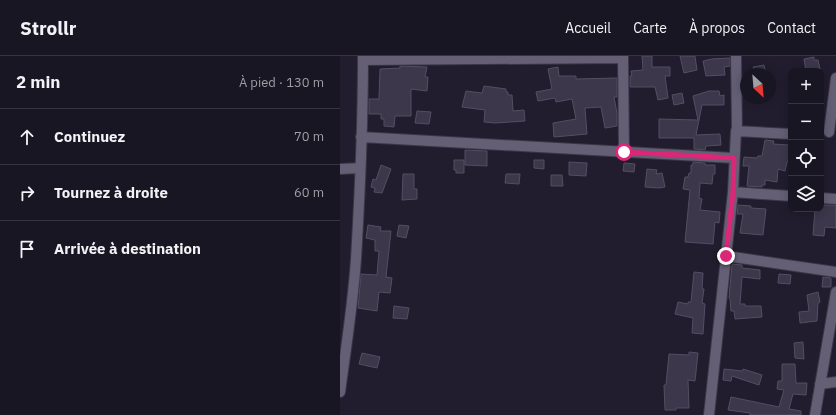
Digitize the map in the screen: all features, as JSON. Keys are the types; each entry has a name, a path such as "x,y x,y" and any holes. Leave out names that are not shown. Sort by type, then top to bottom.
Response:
{"street":[{"path":"709,415 733,192 734,158 737,131 736,56"},
{"path":"340,392 356,260 363,58 623,57 624,152"},
{"path":"829,131 836,78"},
{"path":"737,131 788,134"},
{"path":"361,136 734,158"},
{"path":"340,169 360,168"},
{"path":"733,192 788,196"},
{"path":"824,198 836,199"},
{"path":"726,256 836,272"},
{"path":"815,415 836,292"},
{"path":"820,384 836,382"}],"building":[{"path":"642,56 652,56 652,67 670,67 670,76 665,76 668,98 658,100 655,87 630,87 630,76 632,76 631,71 643,70"},
{"path":"680,56 695,56 697,70 684,73"},
{"path":"814,57 814,60 818,60 820,68 806,68 804,59"},
{"path":"730,58 730,66 724,67 725,75 706,76 703,61"},
{"path":"764,65 765,68 753,68"},
{"path":"400,66 427,67 425,77 428,77 427,91 411,89 411,116 395,116 394,127 384,126 384,119 381,119 381,114 369,114 369,99 379,99 380,69 400,68"},
{"path":"558,67 559,76 576,76 576,79 617,78 617,97 614,97 617,113 617,126 605,128 601,107 585,108 587,134 554,137 553,123 576,119 572,99 556,102 555,98 538,101 536,92 552,89 548,69"},
{"path":"484,86 506,89 508,95 512,95 513,111 524,110 525,121 495,123 484,122 485,110 462,107 466,91 482,93"},
{"path":"709,91 719,91 720,96 724,95 724,105 702,105 696,135 720,134 721,145 706,146 705,150 694,149 694,138 659,138 659,119 698,120 693,96"},
{"path":"682,93 684,103 674,105 672,95"},
{"path":"417,111 431,112 429,124 415,123"},
{"path":"765,140 774,141 773,144 788,145 788,162 785,171 778,169 777,182 765,180 765,185 762,185 762,187 747,186 749,166 743,166 744,157 757,158 758,156 762,156"},
{"path":"465,150 487,151 487,166 465,165"},
{"path":"454,160 464,160 464,173 456,173 456,170 454,170"},
{"path":"534,160 544,160 544,169 534,168"},
{"path":"569,162 587,163 586,176 569,175"},
{"path":"693,162 705,163 705,165 715,165 715,174 713,174 712,184 700,183 699,198 702,199 700,210 720,212 719,223 715,222 713,244 685,242 690,190 683,189 685,177 688,177 689,173 691,173 691,165 693,165"},
{"path":"624,163 635,164 634,172 623,171"},
{"path":"381,165 391,169 382,193 374,192 375,188 371,187 373,179 376,180"},
{"path":"647,169 657,170 656,174 662,173 665,187 645,187"},
{"path":"403,174 414,174 414,189 417,189 417,199 402,200"},
{"path":"506,174 520,174 519,184 505,183"},
{"path":"551,175 562,175 563,186 551,186"},
{"path":"738,205 766,209 763,235 740,233 743,214 737,214"},
{"path":"824,205 836,205 836,228 825,227 824,236 813,235 815,212 824,212"},
{"path":"368,225 381,227 380,231 391,231 386,277 392,278 390,293 379,292 377,311 358,308 361,274 377,275 379,251 375,251 375,240 366,238"},
{"path":"399,225 409,226 406,238 397,236"},
{"path":"732,264 742,265 742,268 760,270 760,279 742,277 740,304 745,304 745,306 761,306 762,317 735,319 734,311 731,311 729,298"},
{"path":"694,272 703,273 702,289 704,289 702,303 705,304 703,334 692,333 693,318 675,314 678,302 688,304 688,302 691,302"},
{"path":"779,274 791,275 790,284 778,283"},
{"path":"823,277 831,278 831,287 822,287"},
{"path":"818,292 820,302 818,303 817,321 800,323 799,312 809,311 807,295"},
{"path":"394,306 409,308 407,319 393,318"},
{"path":"803,342 804,359 795,358 794,343"},
{"path":"689,352 698,353 695,381 688,380 689,408 665,410 664,385 666,385 669,354 689,355"},
{"path":"362,353 380,357 377,368 359,364"},
{"path":"782,364 795,364 796,383 807,383 806,395 793,394 789,409 801,411 801,415 750,415 750,413 728,410 731,397 779,407 784,390 777,389 778,381 782,381"},
{"path":"724,369 743,371 743,369 762,375 759,385 732,376 731,381 723,380"}],"route":[{"path":"624,152 734,158 733,192 726,256"}]}
